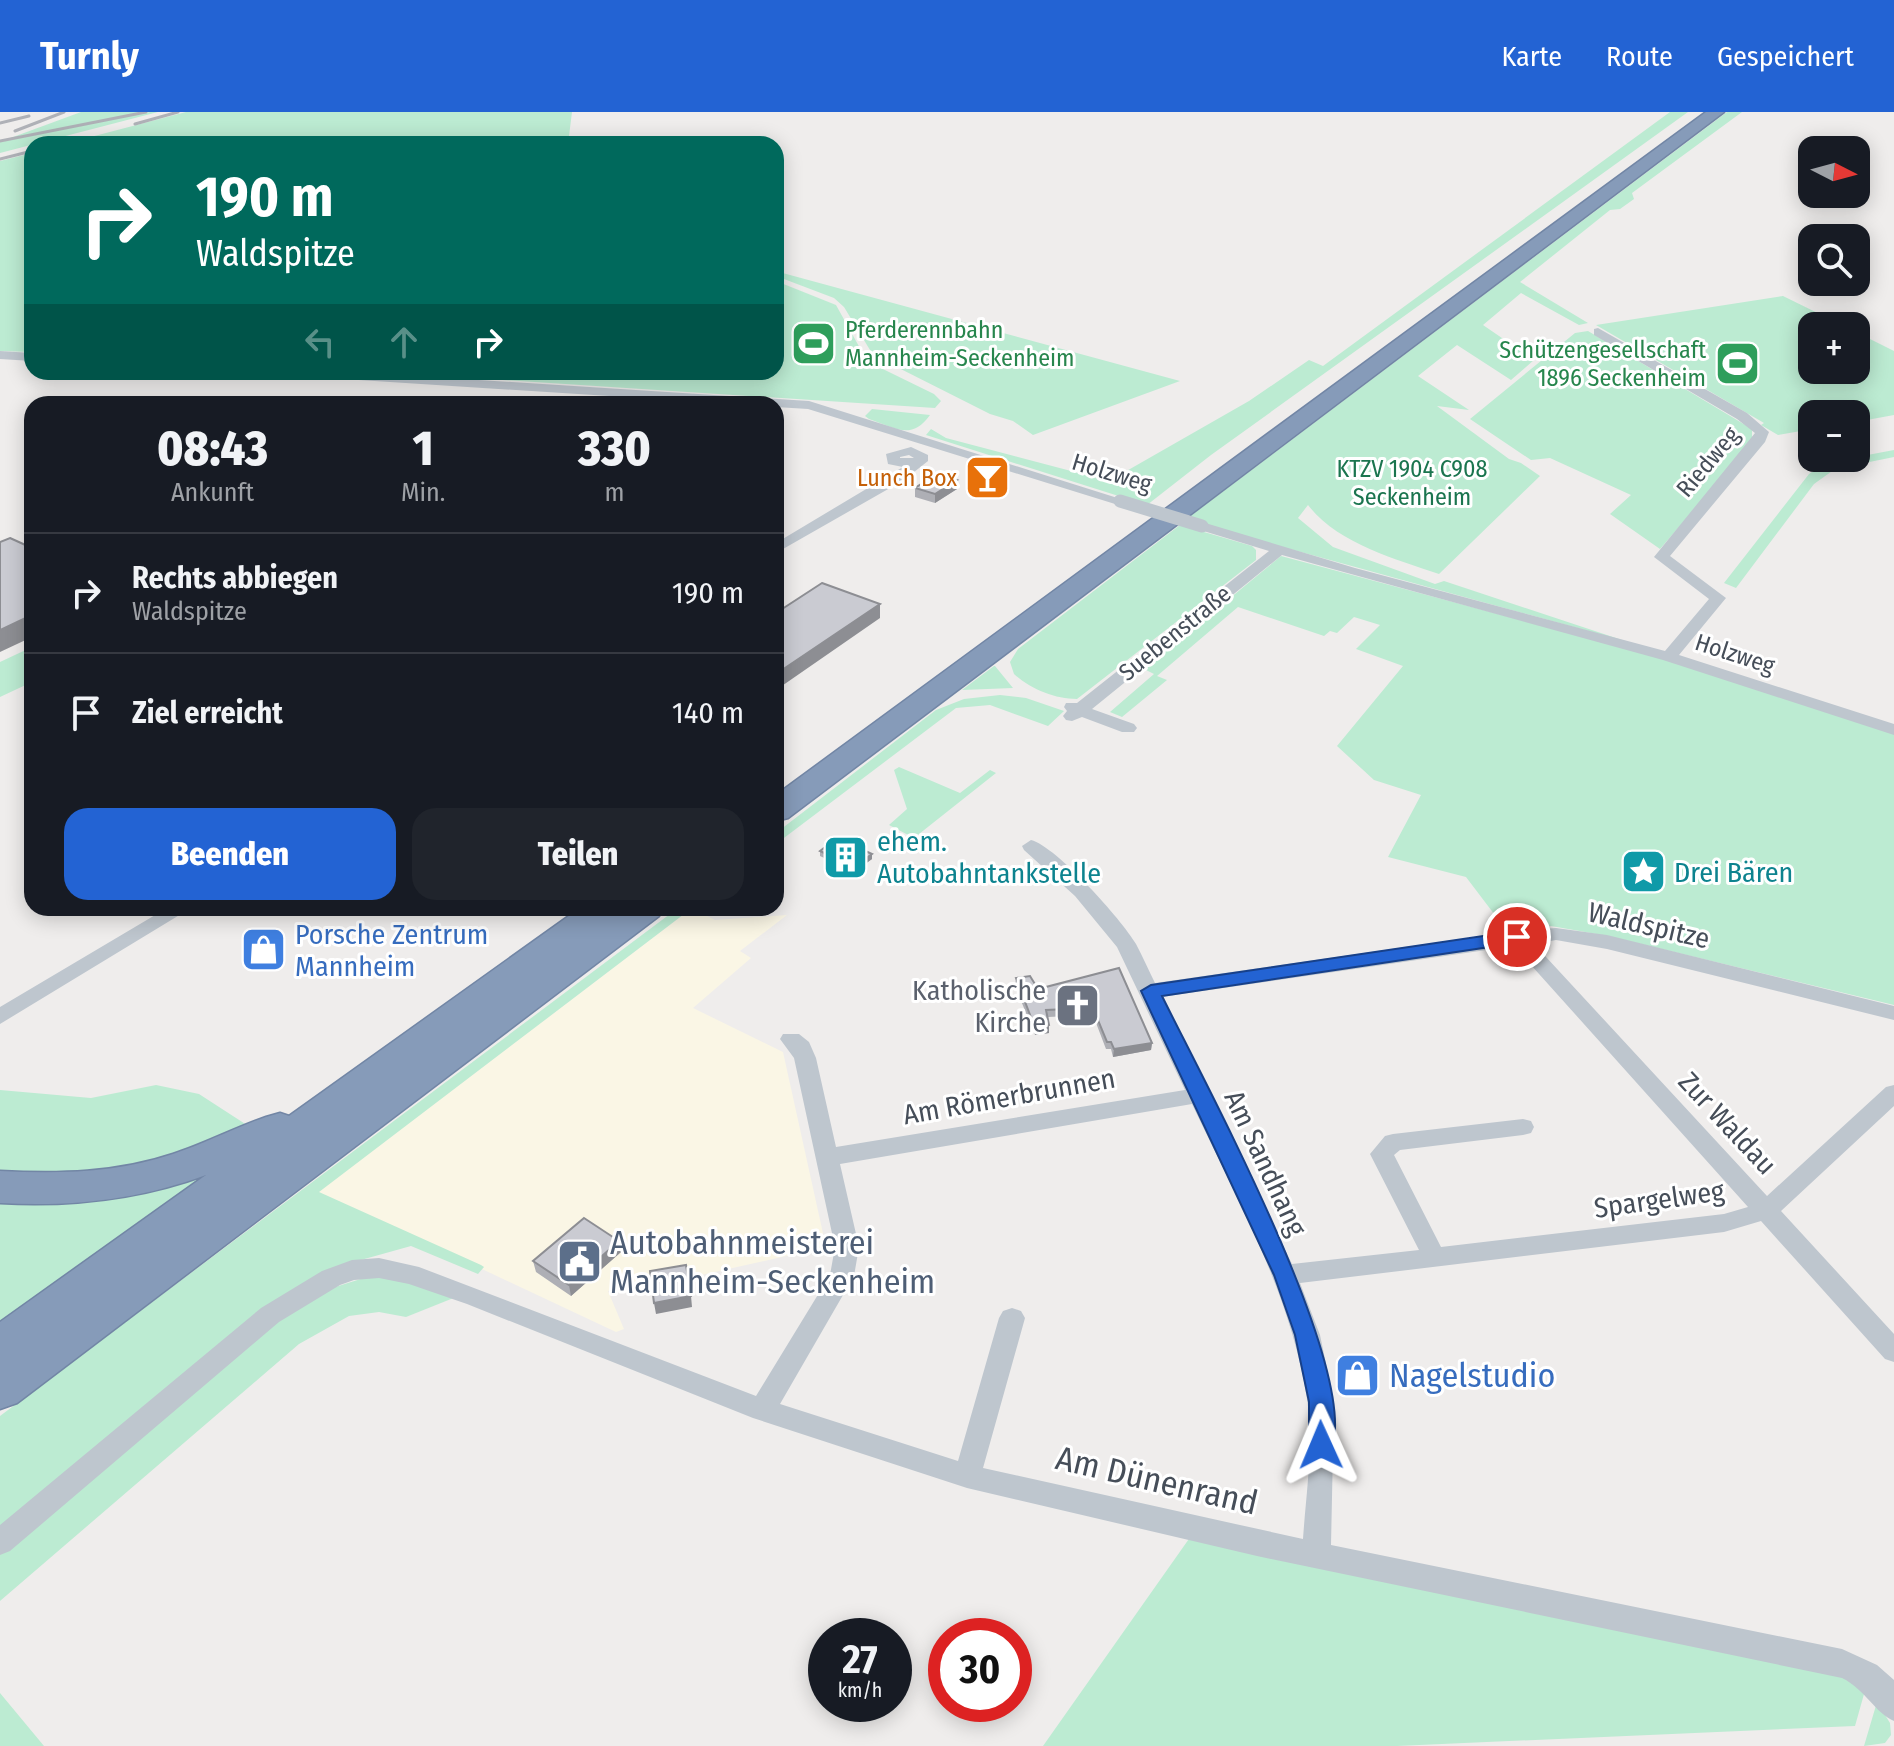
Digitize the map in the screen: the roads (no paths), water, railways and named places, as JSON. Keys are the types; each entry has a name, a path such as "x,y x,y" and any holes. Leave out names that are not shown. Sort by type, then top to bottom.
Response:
{"highway":[{"path":"784,777 1697,112"},
{"path":"784,805 1716,112"},
{"path":"0,1347 593,916"},
{"path":"0,1389 635,916"},
{"path":"0,1187 72,1189 149,1177 322,1114"}],"street":[{"name":"Riedweg","path":"1598,332 1742,416 1762,432 1760,439 1661,557 1718,598 1669,657"},
{"path":"0,355 24,356"},
{"name":"Holzweg","path":"428,380 691,396"},
{"name":"Holzweg","path":"784,402 818,407 1278,551 1669,657 1894,730"},
{"path":"784,544 899,477 932,442"},
{"path":"888,482 893,453 914,458"},
{"name":"Suebenstraße","path":"1128,728 1073,711 1278,551"},
{"name":"Am Sandhang","path":"1031,846 1064,872 1095,903 1126,945 1151,991 1285,1275 1307,1335 1321,1402 1316,1555"},
{"path":"0,1017 168,916"},
{"name":"Waldspitze","path":"1151,991 1517,937 1556,934 1587,937 1894,1013"},
{"name":"Zur Waldau","path":"1517,937 1894,1351"},
{"path":"762,1410 842,1276 847,1247 805,1058 801,1047 791,1039"},
{"name":"Spargelweg","path":"1285,1275 1724,1223 1767,1210 1894,1093"},
{"name":"Am Römerbrunnen","path":"828,1157 1200,1095"},
{"path":"1434,1256 1382,1154 1393,1142 1523,1127"},
{"name":"Am Dünenrand","path":"0,1542 270,1315 331,1278 352,1270 379,1268 410,1274 762,1410 967,1476 1316,1555 1842,1664 1867,1673 1894,1706"},
{"path":"967,1476 1012,1318"}],"railway":[{"path":"15,131 64,112"},
{"path":"25,136 146,112"},
{"path":"135,124 178,112"},
{"path":"0,123 29,116"},
{"path":"0,141 24,136"},
{"path":"0,159 24,153"}],"place":[{"name":"Pferderennbahn Mannheim-Seckenheim","path":"814,344"},
{"name":"Schützengesellschaft 1896 Seckenheim","path":"1737,364"},
{"name":"Lunch Box","path":"988,478"},
{"name":"ehem. Autobahntankstelle","path":"846,857"},
{"name":"Drei Bären","path":"1643,872"},
{"name":"Porsche Zentrum Mannheim","path":"264,950"},
{"name":"Katholische Kirche","path":"1077,1006"},
{"name":"Autobahnmeisterei Mannheim-Seckenheim","path":"579,1262"},
{"name":"Nagelstudio","path":"1358,1375"}],"park label":[{"name":"KTZV 1904 C908 Seckenheim","path":"1412,483"}]}
